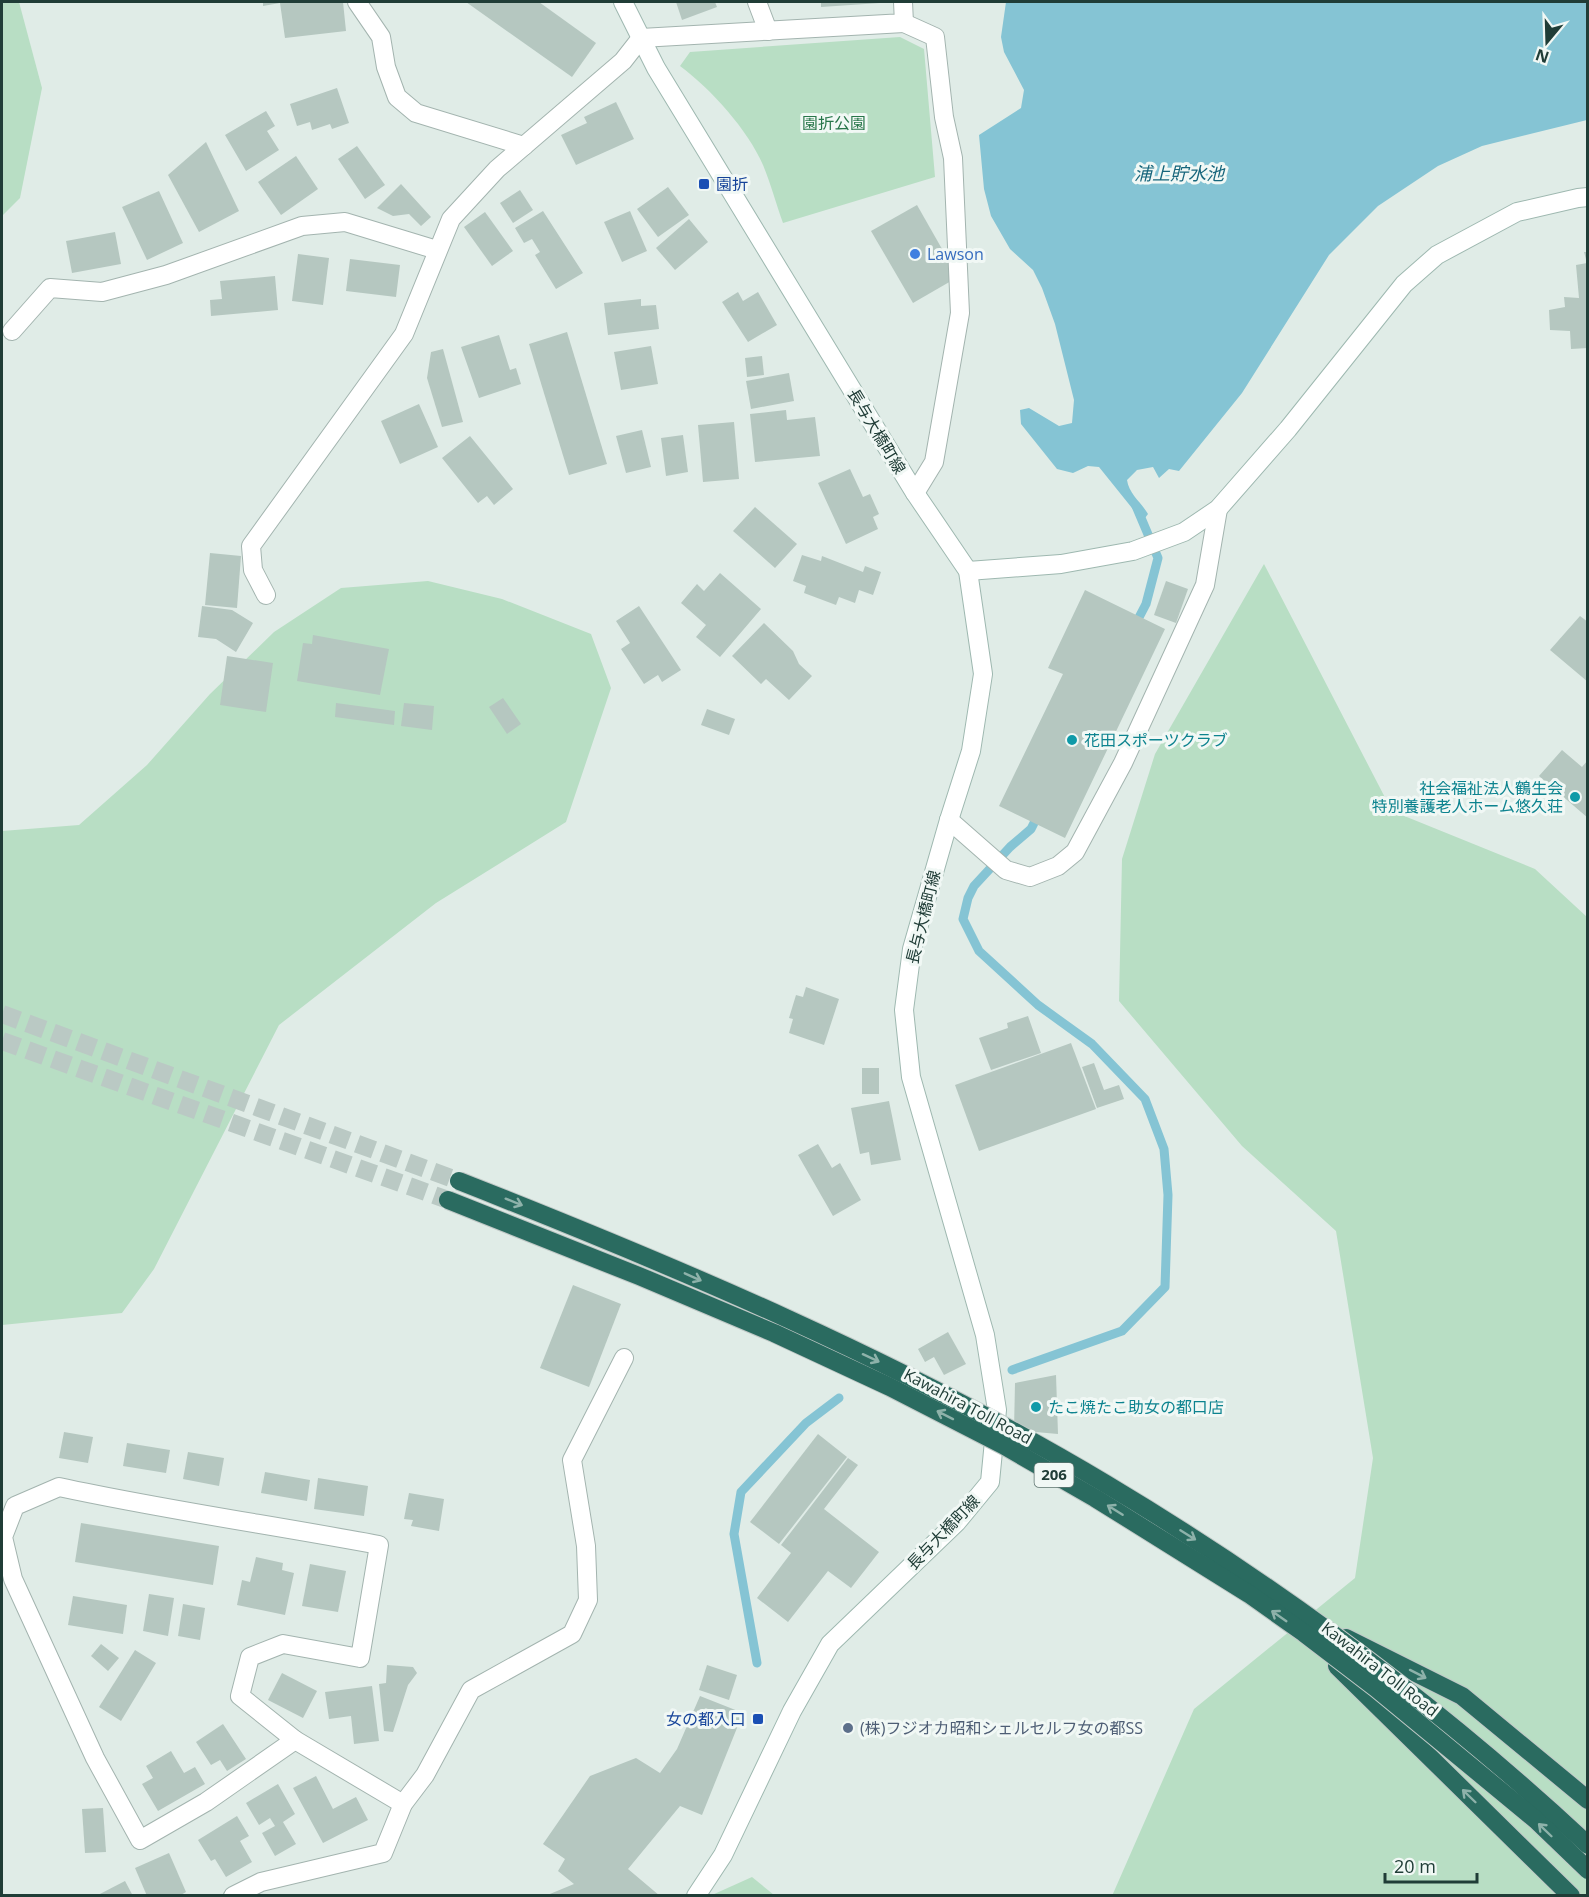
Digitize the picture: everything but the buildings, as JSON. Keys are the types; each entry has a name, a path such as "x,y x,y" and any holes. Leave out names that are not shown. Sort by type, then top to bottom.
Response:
{"highway":[{"name":"Kawahira Toll Road","path":"459,1180 648,1257 908,1376 1010,1429 1105,1483 1260,1581 1328,1629 1449,1724 1587,1845"},
{"name":"Kawahira Toll Road","path":"448,1200 774,1333 890,1387 1003,1445 1095,1498 1249,1594 1376,1688 1518,1806 1587,1870"},
{"path":"1328,1629 1462,1696 1587,1800"},
{"path":"1304,1634 1571,1896"}],"street":[{"path":"357,2 381,37 386,67 397,97 416,113 524,146"},
{"name":"長与大橋町線","path":"623,2 656,68 915,493 968,571 983,674 971,752 912,949 904,1010 911,1077 985,1335 997,1410 990,1482 957,1522 830,1644 792,1710 723,1855 696,1896"},
{"path":"757,2 768,31"},
{"path":"903,2 904,23"},
{"path":"266,595 253,570 251,546 404,334 451,219 497,169 623,61 641,38 904,23 935,37 944,117 953,158 960,313 934,462 915,493"},
{"path":"968,571 1061,564 1133,552 1184,532 1218,509 1287,429 1404,284 1437,255 1517,212 1587,197"},
{"path":"12,331 50,288 102,292 166,274 302,226 345,222 437,250"},
{"path":"949,820 1006,870 1030,877 1058,866 1075,852 1123,763 1206,585 1218,509"},
{"path":"233,1896 261,1881 383,1853 403,1804 425,1775 471,1690 572,1634 588,1600 586,1546 572,1460 624,1358"},
{"path":"296,1740 206,1802 140,1840 95,1758 13,1579 3,1537 15,1506 59,1487 129,1502 379,1545 360,1658 283,1644 250,1657 240,1696 296,1740 403,1804"}],"green space":[{"path":"2,2 19,2 42,88 20,198 2,216"},
{"name":"園折公園","path":"900,37 924,49 935,177 783,223 769,179 748,138 716,98 680,66 690,52"},
{"path":"1264,564 1392,811 1535,869 1587,917 1587,1895 1112,1896 1194,1709 1355,1578 1373,1458 1336,1231 1242,1146 1119,1001 1122,859 1155,754"},
{"path":"428,581 502,599 591,634 611,688 566,822 436,903 279,1025 154,1269 122,1313 2,1325 2,831 79,825 147,765 210,694 274,632 341,588"},
{"path":"752,1877 774,1895 712,1895"}],"water":[{"name":"浦上貯水池","path":"1006,2 1587,2 1587,120 1482,146 1438,166 1378,206 1329,255 1242,393 1179,471 1169,469 1159,478 1153,467 1137,470 1127,480 1133,494 1148,514 1145,518 1136,513 1099,467 1088,466 1073,473 1057,469 1021,424 1020,410 1029,408 1059,426 1072,423 1074,400 1055,324 1042,288 1033,270 1010,249 991,216 984,189 979,135 1021,108 1024,90 1004,52 1001,37"}],"waterway":[{"path":"1134,627 1146,604 1158,558 1136,506"},
{"path":"1012,1370 1122,1331 1165,1287 1168,1195 1164,1149 1145,1099 1092,1044 1038,1005 979,951 963,919 968,898 974,886 1010,847 1031,829 1039,813"},
{"path":"757,1663 734,1534 741,1492 806,1423 839,1398"}],"tunnel":[{"path":"2,1014 459,1181"},
{"path":"2,1041 448,1200"}],"place":[{"name":"園折","path":"704,184"},
{"name":"Lawson","path":"915,254"},
{"name":"花田スポーツクラブ","path":"1072,740"},
{"name":"社会福祉法人鶴生会 特別養護老人ホーム悠久荘","path":"1575,797"},
{"name":"たこ焼たこ助女の都口店","path":"1036,1407"},
{"name":"女の都入口","path":"758,1719"},
{"name":"(株)フジオカ昭和シェルセルフ女の都SS","path":"848,1728"}]}
